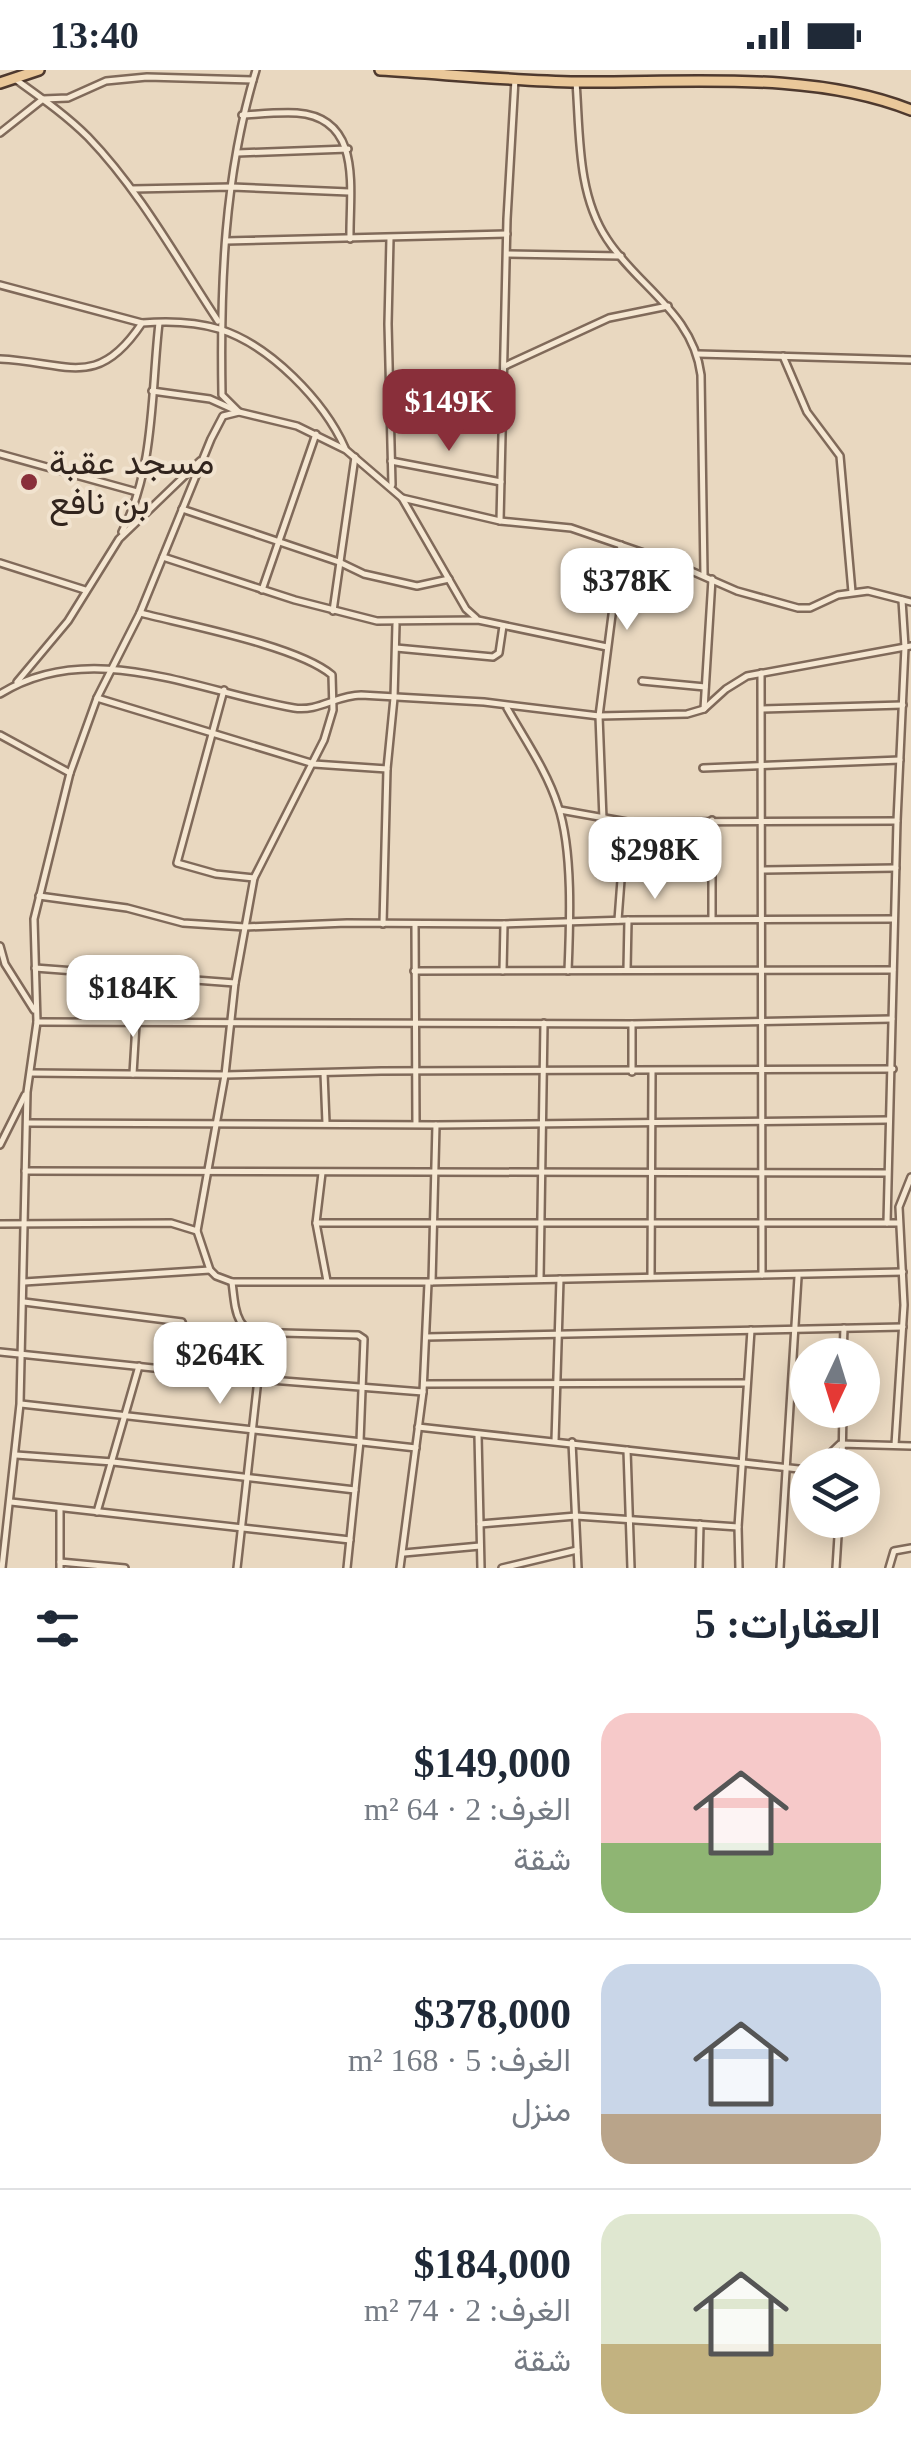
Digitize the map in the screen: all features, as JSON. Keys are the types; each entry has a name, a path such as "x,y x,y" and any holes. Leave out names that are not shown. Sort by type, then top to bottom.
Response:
{"main road":[{"path":"0,83 39,70"},
{"path":"380,70 576,82 693,80 803,86 889,101 911,110"}],"street":[{"path":"239,412 222,395 220,326 242,115 256,70"},
{"path":"13,78 87,136 131,188 220,326 270,356 330,416 346,450"},
{"path":"500,520 515,78"},
{"path":"0,133 43,99 68,98 106,81 253,80"},
{"path":"576,82 583,176 598,223 621,256 684,326 698,354 704,576"},
{"path":"242,115 314,116 336,131 348,149 350,238"},
{"path":"237,153 348,149"},
{"path":"131,188 349,192"},
{"path":"226,242 507,234"},
{"path":"390,238 392,488"},
{"path":"507,254 621,256"},
{"path":"0,285 142,323 220,326"},
{"path":"505,366 610,318 668,306"},
{"path":"0,694 15,684 68,621 130,516 150,442 159,322"},
{"path":"0,359 81,370 107,362 128,345 142,323"},
{"path":"698,354 911,360"},
{"path":"782,356 808,412 840,456 852,592"},
{"path":"152,390 210,399 239,412 297,426 346,450 402,498 466,608 478,620"},
{"path":"2,1568 20,1404 27,1092 36,1022 33,932 39,896 70,773 97,698 140,613 223,416 239,412"},
{"path":"262,590 316,434"},
{"path":"0,454 137,492"},
{"path":"333,611 355,457"},
{"path":"118,539 202,459"},
{"path":"391,461 501,482"},
{"path":"402,498 500,520 570,528 737,591 798,608 868,590 911,602"},
{"path":"182,509 364,574 417,586 449,580"},
{"path":"603,819 599,716 621,545"},
{"path":"163,557 333,611 396,624 478,620 607,647"},
{"path":"0,563 85,590"},
{"path":"704,709 712,579"},
{"path":"887,1223 897,820 908,647 902,600"},
{"path":"140,613 244,639 318,664 332,674 334,700 314,764 254,878 197,1231 210,1270 216,1276 232,1282 430,1282 903,1272"},
{"path":"383,924 396,624"},
{"path":"396,648 493,656 499,653 504,625"},
{"path":"15,684 70,671 109,669 297,708 361,695 484,702 599,716 688,714 704,709 735,682 761,672 908,647"},
{"path":"761,672 762,1275"},
{"path":"642,681 705,687"},
{"path":"224,690 178,863 216,874 254,878"},
{"path":"97,698 314,764 387,769"},
{"path":"762,708 903,705"},
{"path":"506,707 550,784 560,810 570,923 568,971"},
{"path":"0,735 70,773"},
{"path":"703,768 900,760"},
{"path":"560,810 646,822 897,820"},
{"path":"712,820 712,919"},
{"path":"618,920 620,880 638,855 646,822"},
{"path":"764,870 896,868"},
{"path":"39,896 127,908 184,923 245,927 894,919"},
{"path":"627,970 628,920"},
{"path":"415,924 416,1124"},
{"path":"503,972 504,924"},
{"path":"0,946 5,964 36,1012"},
{"path":"35,968 235,983"},
{"path":"414,971 893,970"},
{"path":"133,1074 139,974"},
{"path":"36,1022 632,1024 892,1020"},
{"path":"540,1279 544,1023"},
{"path":"632,1024 632,1072"},
{"path":"30,1073 893,1069"},
{"path":"324,1072 326,1124"},
{"path":"651,1277 652,1072"},
{"path":"0,1145 27,1092"},
{"path":"26,1123 888,1120"},
{"path":"400,1568 424,1384 436,1124"},
{"path":"25,1171 887,1173"},
{"path":"322,1173 316,1223 327,1281"},
{"path":"895,1446 908,1304 899,1207 910,1181"},
{"path":"0,1224 172,1222 197,1231"},
{"path":"316,1223 899,1223"},
{"path":"902,1260 911,1259"},
{"path":"24,1282 210,1270"},
{"path":"780,1568 798,1276"},
{"path":"554,1441 560,1279"},
{"path":"232,1282 237,1315 247,1332 268,1340 273,1350 272,1364 258,1380 237,1568"},
{"path":"24,1302 178,1320 185,1325 202,1373"},
{"path":"426,1337 903,1327"},
{"path":"844,1328 844,1338"},
{"path":"739,1568 738,1527 751,1330"},
{"path":"247,1332 360,1336 364,1342 360,1442 346,1568"},
{"path":"902,1349 911,1350"},
{"path":"0,1352 258,1380 423,1392"},
{"path":"97,1512 139,1366"},
{"path":"424,1384 746,1383"},
{"path":"898,1394 911,1395"},
{"path":"20,1404 416,1448"},
{"path":"418,1427 790,1468"},
{"path":"843,1428 843,1448"},
{"path":"478,1435 481,1568"},
{"path":"572,1442 578,1568"},
{"path":"835,1448 843,1444 911,1446"},
{"path":"628,1450 631,1568"},
{"path":"16,1454 355,1490"},
{"path":"11,1502 350,1540"},
{"path":"60,1508 60,1565 125,1568"},
{"path":"480,1524 576,1516 738,1527"},
{"path":"699,1568 700,1524"},
{"path":"836,1568 838,1538"},
{"path":"403,1553 480,1546"},
{"path":"890,1568 894,1551 911,1548"},
{"path":"502,1568 577,1550"}],"place":[{"name":"مسجد عقبة بن نافع","path":"29,482"}]}
